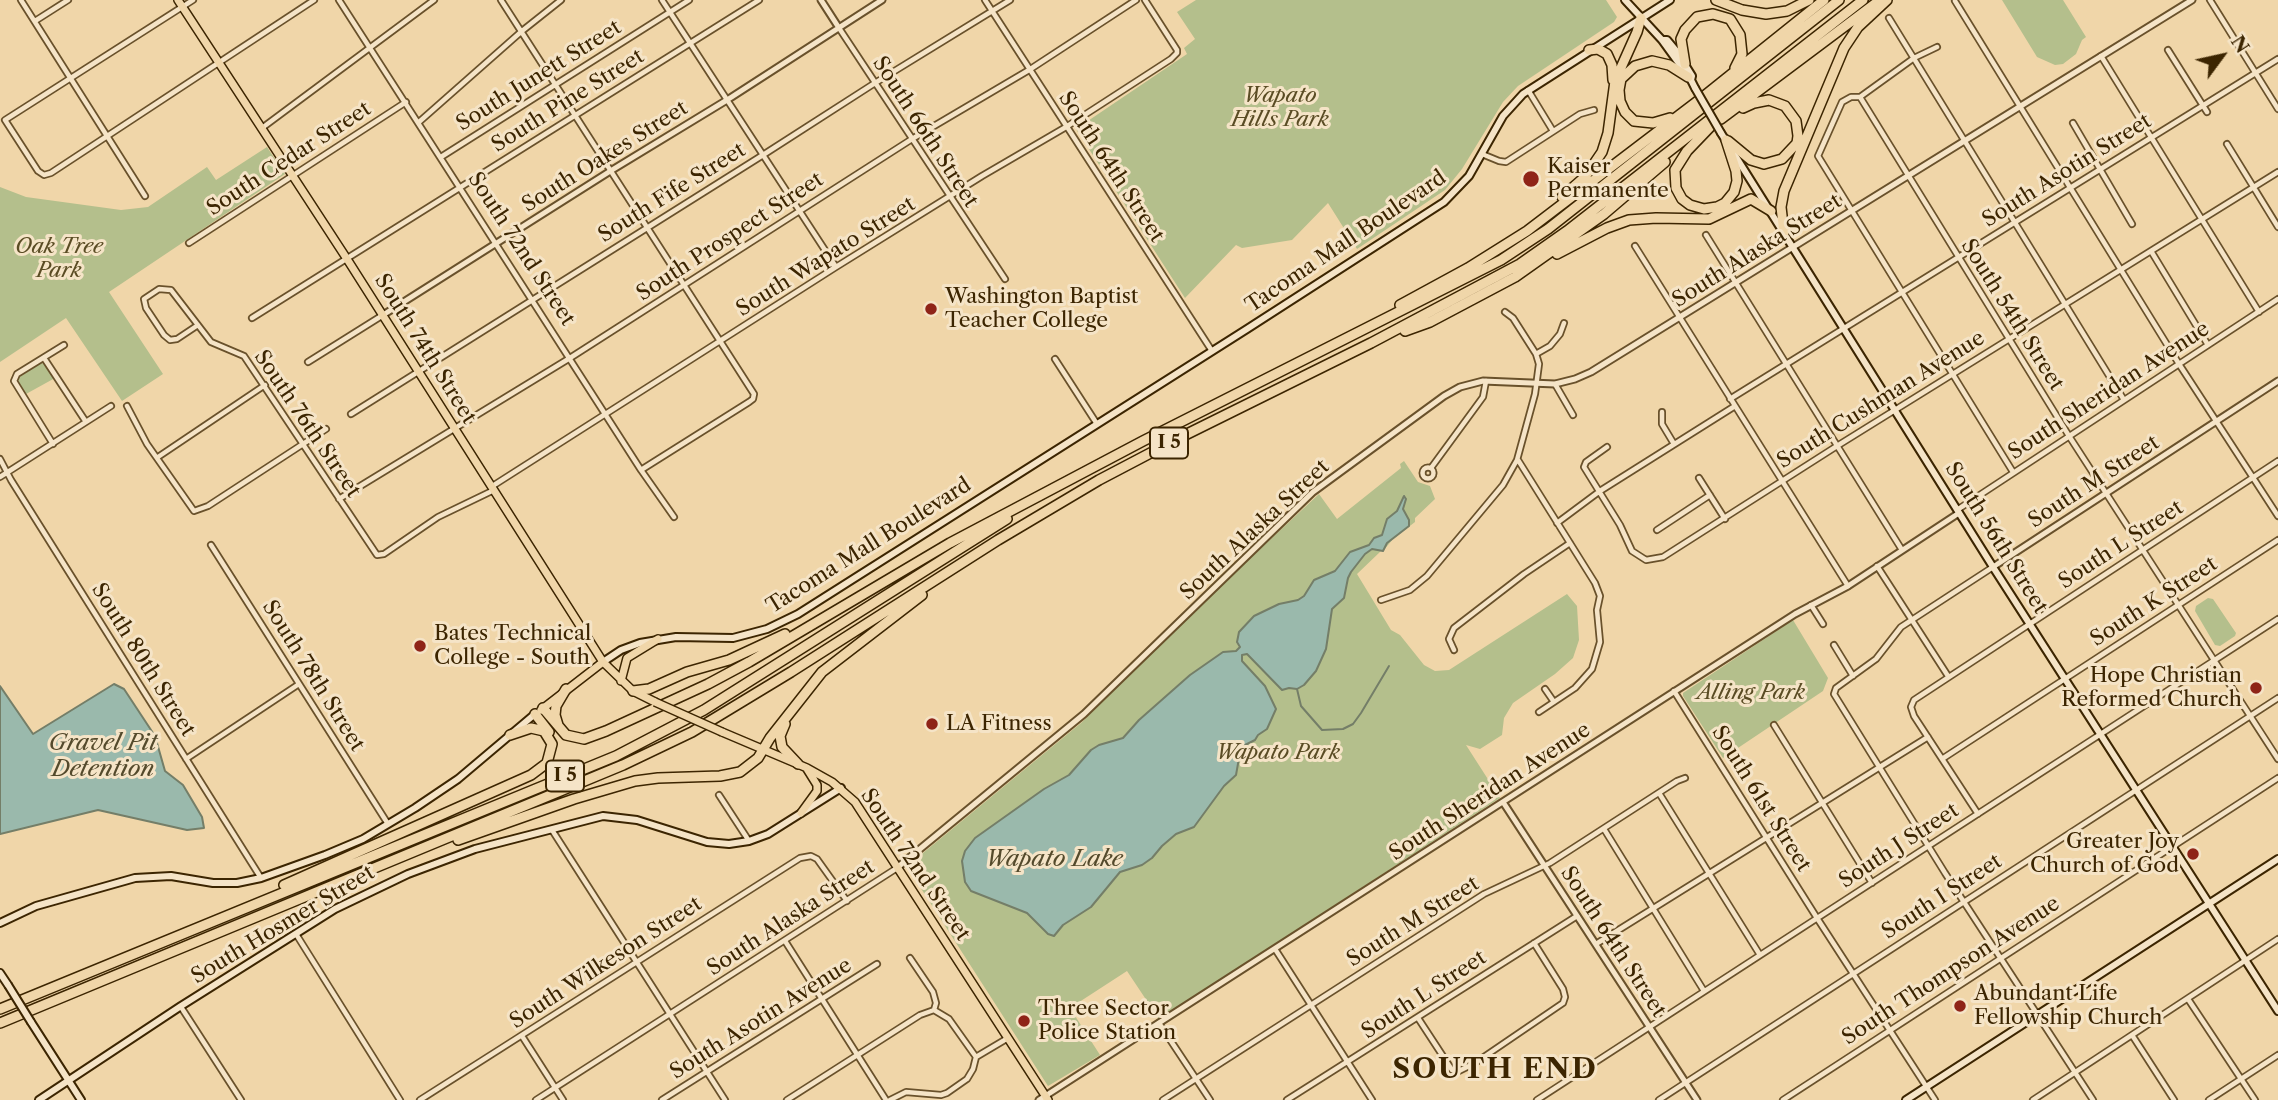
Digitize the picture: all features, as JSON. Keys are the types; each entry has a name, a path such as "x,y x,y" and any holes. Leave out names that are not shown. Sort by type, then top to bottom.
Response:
{"highway":[{"path":"1716,0 1742,10 1766,14 1787,11 1809,0"},
{"path":"1266,379 1477,262 1536,225 1824,0"},
{"name":"I 5","path":"0,1009 616,756 664,732 772,669 996,526 1093,469 1467,278 1527,244 1839,0"},
{"name":"I 5","path":"0,1023 393,862 623,765 692,732 1060,503 1147,454 1371,344 1489,282 1541,250 1863,0"},
{"path":"1524,271 1604,214 1715,124 1880,0"},
{"path":"1784,233 1781,207 1784,191 1844,48 1858,27 1887,0"},
{"path":"1685,64 1681,39 1691,22 1711,13 1724,16 1733,23 1742,40 1740,61 1703,97"},
{"path":"1610,105 1618,72 1641,18"},
{"path":"1477,262 1558,201 1592,169 1602,152 1606,141 1613,72 1611,60 1600,50 1589,50"},
{"path":"1689,79 1660,62 1640,64 1629,69 1622,79 1620,101 1629,117 1643,124 1666,120 1693,104"},
{"path":"1769,100 1781,103 1790,110 1798,128 1797,143 1792,151 1771,164 1754,161 1724,136 1736,171 1734,192 1717,207 1704,209 1690,205 1682,199 1676,188 1675,170 1687,151 1715,124 1754,103 1769,100"},
{"path":"1371,344 1430,322 1599,232 1629,220 1709,219 1751,199 1771,211"},
{"path":"539,711 568,736 580,739 606,731 749,663 950,543 1093,469"},
{"path":"393,862 573,799 635,781 736,774 756,761 811,683 831,664 974,556"},
{"path":"633,691 649,689 687,672 729,660 849,601"},
{"path":"561,729 555,719 555,709 566,689"},
{"path":"793,709 780,740 784,750 802,766"},
{"path":"213,920 534,773 547,763 552,744 539,711"},
{"path":"510,735 527,729 540,729 547,733 552,744"}],"main road":[{"name":"South 56th Street","path":"1625,0 1662,40 1695,88 1958,512 2278,1011"},
{"name":"Tacoma Mall Boulevard","path":"0,923 36,906 135,878 171,876 221,884 245,882 347,846 388,825 458,779 566,689 626,647 658,639 733,638 781,623 1444,202 1466,180 1503,116 1528,90 1670,0"},
{"name":"South 74th Street","path":"181,3 603,662 633,691 654,702"},
{"name":"South 56th Street","path":"1662,40 1667,40 1685,64 1692,76 1689,79"},
{"path":"621,681 627,659 658,639"},
{"name":"South 72nd Street","path":"654,702 802,766 841,788 864,813 1044,1099"},
{"path":"801,813 818,788 802,766"},
{"name":"South Hosmer Street","path":"39,1100 335,909 408,874 475,849 596,817 617,816 637,820 706,842 729,844 749,841 768,834 841,788"},
{"path":"1906,1100 2278,859"},
{"path":"0,973 81,1100"}],"street":[{"path":"22,0 145,196"},
{"path":"35,21 68,0"},
{"path":"193,0 181,3 71,79 5,120 33,166 44,175 314,0"},
{"name":"South 72nd Street","path":"340,0 641,470 674,517"},
{"path":"262,128 434,0"},
{"path":"501,0 754,396 749,402 641,470"},
{"path":"419,122 561,0"},
{"path":"662,0 836,267"},
{"name":"South Junett Street","path":"440,157 689,0"},
{"name":"South Pine Street","path":"252,318 759,0"},
{"name":"South 66th Street","path":"821,0 1005,279"},
{"name":"South Oakes Street","path":"308,362 611,170 727,100 881,0"},
{"name":"South 64th Street","path":"985,0 1212,351"},
{"name":"South Fife Street","path":"351,414 1010,0"},
{"name":"South Prospect Street","path":"340,499 570,358 912,139 1029,69 1136,0"},
{"name":"South Wapato Street","path":"380,556 438,517 492,489 836,267 1066,127 1177,53 1145,0"},
{"name":"South Alaska Street","path":"536,1100 898,867 1084,714 1313,492 1448,393 1486,380 1555,384 1591,372 2192,0"},
{"path":"2210,0 2278,109"},
{"path":"1955,1 2179,364 2278,516"},
{"path":"1889,18 2124,400"},
{"path":"1937,47 1914,58 1860,97 1848,99 1839,106 1818,153 1819,160 2013,472"},
{"path":"2168,50 2207,111"},
{"path":"2101,56 2259,312"},
{"name":"South Asotin Street","path":"1730,399 2278,59"},
{"path":"1528,90 1553,131"},
{"name":"South 54th Street","path":"1860,97 2069,436 2278,759"},
{"name":"South Cedar Street","path":"188,243 406,102"},
{"path":"1482,153 1504,162 1584,111 1594,110"},
{"path":"2073,123 2132,224"},
{"path":"2227,144 2278,227"},
{"name":"South Cushman Avenue","path":"1600,491 1623,529 1631,549 1643,560 1653,561 1669,555 1782,480 2278,172"},
{"path":"1706,235 1902,550"},
{"path":"1634,246 1848,586"},
{"path":"2151,251 2208,345"},
{"name":"South 76th Street","path":"198,325 177,339 170,340 144,303 145,298 159,289 171,290 198,325 211,342 244,356 375,554 380,556"},
{"name":"South Sheridan Avenue","path":"1044,1099 1674,691 1811,605 1848,586 2013,472 2278,299"},
{"path":"1381,600 1404,593 1423,580 1496,494 1517,460 1537,384 1539,364 1536,354 1512,316 1505,312"},
{"path":"1536,354 1550,346 1560,334 1564,323"},
{"path":"53,444 15,384 14,378 64,345"},
{"path":"44,358 86,422"},
{"path":"1055,359 1097,424"},
{"path":"1431,468 1483,397 1486,380"},
{"name":"South M Street","path":"1880,768 1837,701 1834,691 1873,661 1895,634 1911,620 2278,382"},
{"path":"1555,384 1573,415"},
{"path":"158,457 265,385"},
{"path":"0,477 111,406"},
{"path":"127,406 147,444 192,510 197,511 326,429"},
{"path":"1557,523 1600,491 1735,406"},
{"path":"1662,412 1662,424 1674,444"},
{"path":"1600,491 1584,464 1607,447"},
{"name":"South 80th Street","path":"0,459 261,878"},
{"path":"1517,460 1595,583 1600,596 1597,610 1600,635 1597,657 1592,668 1580,684 1539,712"},
{"name":"South L Street","path":"1928,737 1912,713 1912,702 2278,461"},
{"path":"1699,478 1725,519"},
{"path":"1657,530 1710,495"},
{"name":"South K Street","path":"1942,759 2278,540"},
{"path":"1454,650 1449,639 1456,627 1532,568 1570,543"},
{"name":"South 78th Street","path":"211,545 388,825"},
{"path":"1877,566 1948,676"},
{"path":"1811,605 1823,624"},
{"name":"South J Street","path":"1537,1100 2278,619"},
{"path":"1834,645 1853,676"},
{"path":"186,759 299,684"},
{"path":"1545,689 1554,702"},
{"name":"South 61st Street","path":"1674,691 1935,1100"},
{"name":"South I Street","path":"1659,1100 2278,698"},
{"path":"1774,725 1872,883"},
{"path":"1596,944 1928,737 1978,814"},
{"path":"1880,768 2093,1100"},
{"name":"South M Street","path":"1163,1100 1484,894 1544,866 1679,779 1685,778"},
{"name":"South Thompson Avenue","path":"1783,1100 2278,778"},
{"path":"1659,793 1760,955"},
{"path":"719,795 749,841"},
{"name":"South 64th Street","path":"1503,802 1697,1100"},
{"path":"551,829 725,1100"},
{"path":"1604,829 1704,991"},
{"name":"South Wilkeson Street","path":"420,1100 804,857 811,856 822,864 847,901"},
{"name":"South L Street","path":"1287,1100 1577,916"},
{"path":"296,934 400,1100"},
{"path":"2033,1100 2278,939"},
{"path":"785,942 888,1100 905,1092 941,1095 947,1093 967,1079 976,1057 1008,1038"},
{"path":"1418,1018 1452,1070 1460,1072 1475,1063 1557,1009 1564,999 1561,985 1534,943"},
{"path":"1275,950 1372,1100"},
{"path":"910,958 933,992 936,1003 934,1010"},
{"name":"South Asotin Avenue","path":"662,1100 877,964"},
{"path":"2188,999 2255,1100"},
{"path":"181,1006 241,1100"},
{"path":"934,1010 949,1019 976,1057"},
{"path":"787,1100 920,1016 934,1010"},
{"path":"1159,1023 1210,1100"},
{"path":"2132,1035 2174,1100"},
{"path":"522,1036 563,1100"},
{"path":"2209,1100 2278,1055"}],"green space":[{"name":"Wapato Hills Park","path":"1196,0 1606,0 1617,17 1614,22 1518,86 1503,102 1462,169 1445,190 1357,249 1328,203 1292,240 1242,248 1236,245 1185,298 1076,129 1187,54 1184,48 1195,39 1177,12"},
{"path":"2002,0 2063,0 2086,37 2076,54 2063,64 2055,65 2037,57"},
{"name":"Oak Tree Park","path":"267,147 285,174 109,292 163,374 122,401 66,318 0,362 0,187 26,197 121,210 148,207 207,167 216,180"},
{"path":"41,363 46,364 55,378 26,394 18,378"},
{"name":"Wapato Park","path":"1404,461 1418,482 1430,486 1435,499 1415,518 1415,522 1357,574 1391,630 1400,635 1424,665 1435,671 1449,670 1567,594 1577,606 1579,640 1573,658 1513,703 1504,718 1502,735 1480,749 1466,745 1500,798 1159,1019 1127,971 1070,1008 1100,1055 1048,1086 913,876 918,872 912,862 1081,723 1199,606 1319,494 1337,519 1401,468 1400,464"},
{"path":"2208,598 2213,599 2236,633 2220,646 2215,645 2195,611 2196,606"},
{"name":"Alling Park","path":"1793,620 1828,678 1823,691 1723,758 1683,693"}],"water":[{"name":"Wapato Lake","path":"1404,496 1406,499 1403,509 1409,526 1387,543 1383,551 1372,549 1365,554 1351,572 1344,598 1332,609 1326,649 1316,671 1304,685 1297,689 1282,690 1247,654 1242,655 1242,661 1265,686 1276,709 1267,729 1255,740 1241,747 1236,775 1224,786 1194,827 1176,834 1142,865 1120,872 1091,907 1063,925 1054,936 1048,934 1027,913 971,891 965,882 962,861 965,851 975,838 1044,789 1069,775 1091,750 1123,738 1139,720 1190,675 1223,652 1236,651 1240,647 1237,642 1239,632 1254,616 1279,604 1298,600 1304,596 1314,580 1335,571 1350,552 1369,545 1374,538 1382,535 1387,519 1397,511"},
{"name":"Gravel Pit Detention","path":"114,684 124,689 155,736 165,771 183,785 202,817 204,828 187,830 98,810 0,834 0,686 33,734"}],"waterway":[{"path":"1297,689 1301,706 1322,730 1343,729 1353,724 1389,666"}],"place":[{"name":"Kaiser Permanente","path":"1531,179"},
{"name":"Washington Baptist Teacher College","path":"931,309"},
{"name":"Bates Technical College - South","path":"420,646"},
{"name":"Hope Christian Reformed Church","path":"2256,688"},
{"name":"LA Fitness","path":"932,724"},
{"name":"Greater Joy Church of God","path":"2193,854"},
{"name":"Abundant Life Fellowship Church","path":"1960,1006"},
{"name":"Three Sector Police Station","path":"1024,1021"}],"district":[{"name":"SOUTH END","path":"1495,1070"}]}
